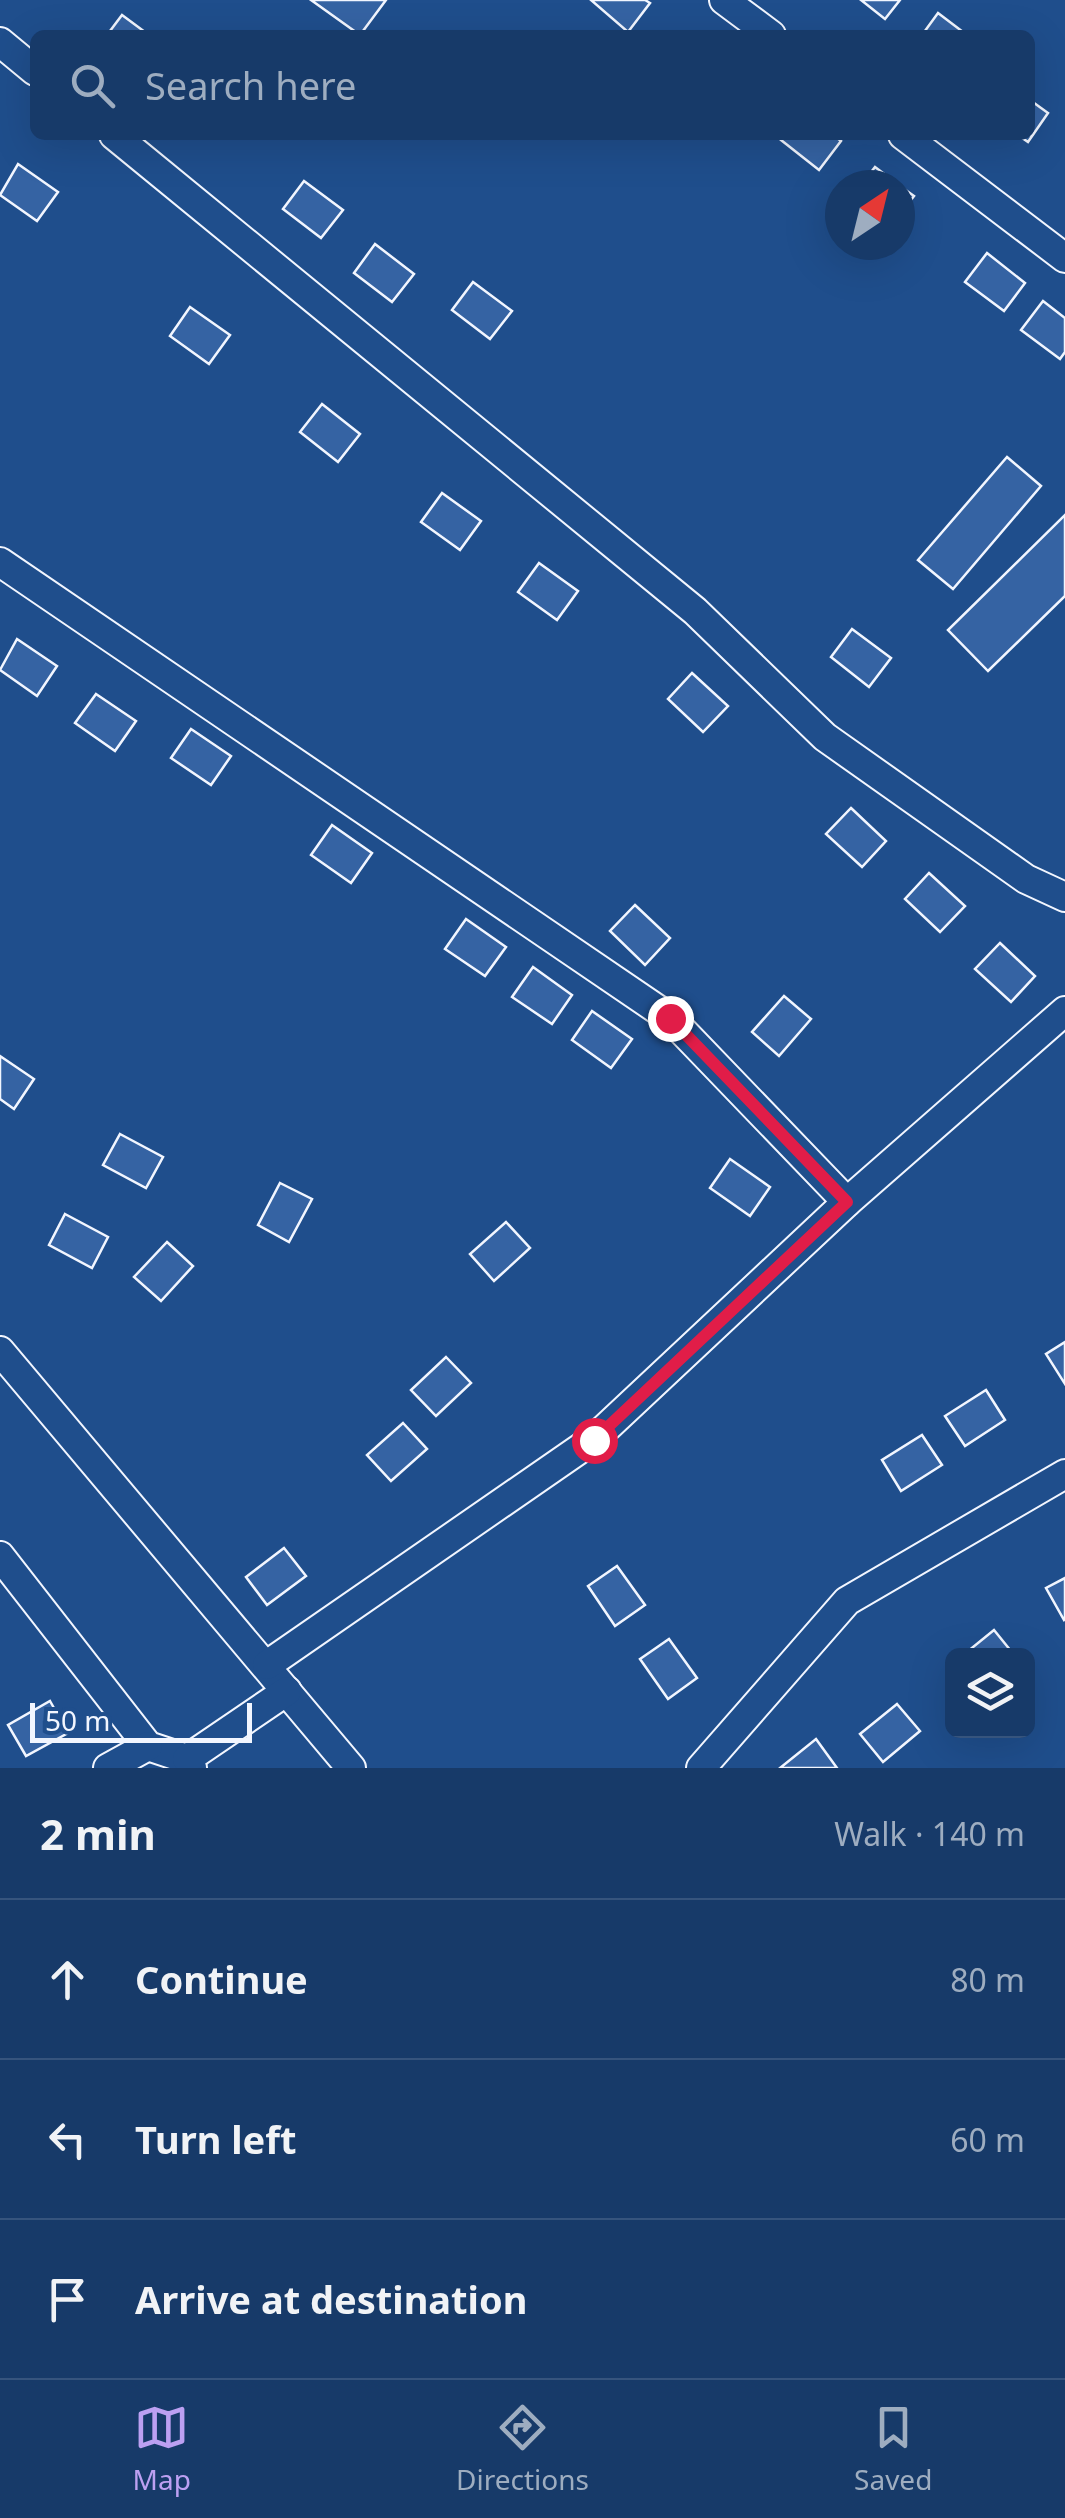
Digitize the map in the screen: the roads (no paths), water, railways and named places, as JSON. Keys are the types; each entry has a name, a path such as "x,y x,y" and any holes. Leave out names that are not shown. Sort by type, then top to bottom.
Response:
{"street":[{"path":"724,0 763,30"},
{"path":"0,42 30,67"},
{"path":"120,140 695,611 825,737 1026,880 1065,897"},
{"path":"910,140 1065,258"},
{"path":"0,562 670,1018 847,1202"},
{"path":"267,1665 594,1440 847,1202 1065,1010"},
{"path":"0,1351 351,1768"},
{"path":"701,1768 847,1601 1065,1474"},
{"path":"0,1556 148,1746 190,1764 287,1690"},
{"path":"108,1768 148,1746"}]}
